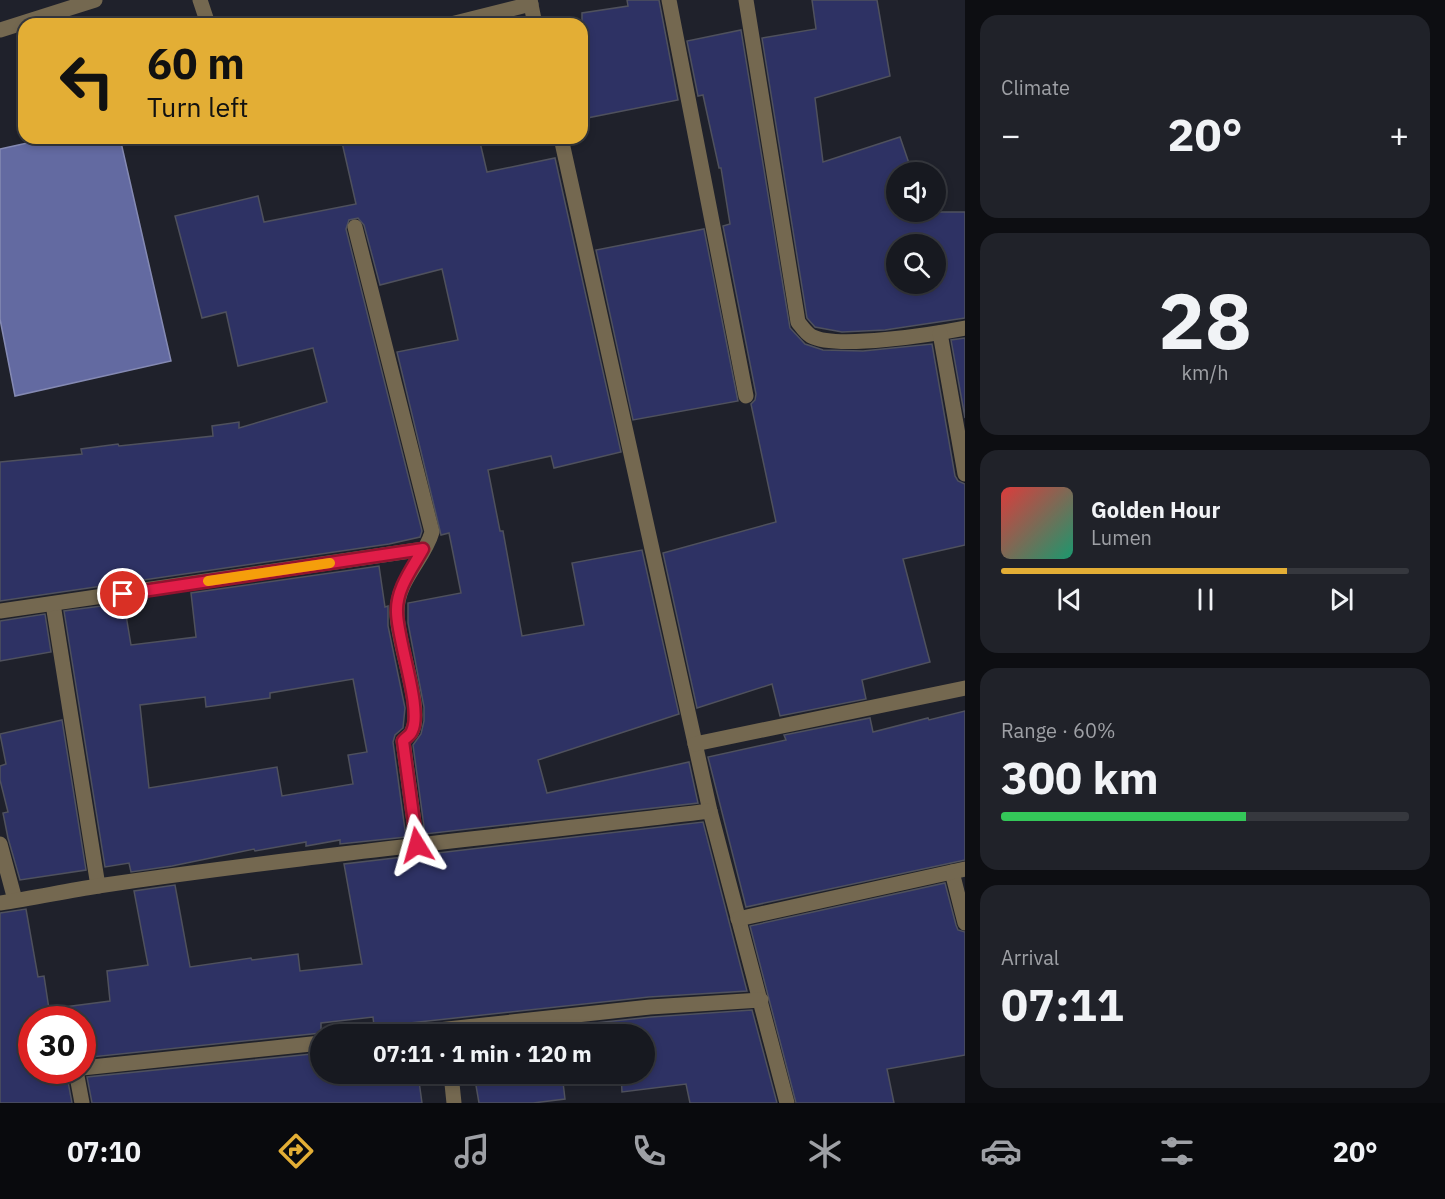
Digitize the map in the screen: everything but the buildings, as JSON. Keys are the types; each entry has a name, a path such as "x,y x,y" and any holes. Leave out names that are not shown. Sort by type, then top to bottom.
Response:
{"street":[{"path":"38,18 95,0"},
{"path":"200,0 206,18"},
{"path":"669,0 746,396"},
{"path":"746,0 798,322 809,335 843,343 940,333 965,328"},
{"path":"473,18 531,2 534,18"},
{"path":"0,30 18,24"},
{"path":"562,144 710,811 787,1103"},
{"path":"355,227 432,531 429,542 401,587 397,611 399,635 416,713 412,731 403,741 417,845"},
{"path":"940,333 965,474"},
{"path":"0,611 423,549"},
{"path":"53,604 98,886"},
{"path":"695,744 965,688"},
{"path":"0,844 8,902 98,886 417,845 710,811"},
{"path":"738,919 958,871 965,923"},
{"path":"512,1024 650,1007 761,1000"},
{"path":"96,1066 310,1043"},
{"path":"78,1084 82,1103"},
{"path":"452,1084 454,1103"}],"water":[{"path":"23,144 121,144 171,361 15,396 0,319 0,149"}],"slow traffic":[{"path":"208,581 330,563"}],"route":[{"path":"123,594 423,549 401,587 397,611 399,635 416,713 412,731 403,741 417,845"}]}
